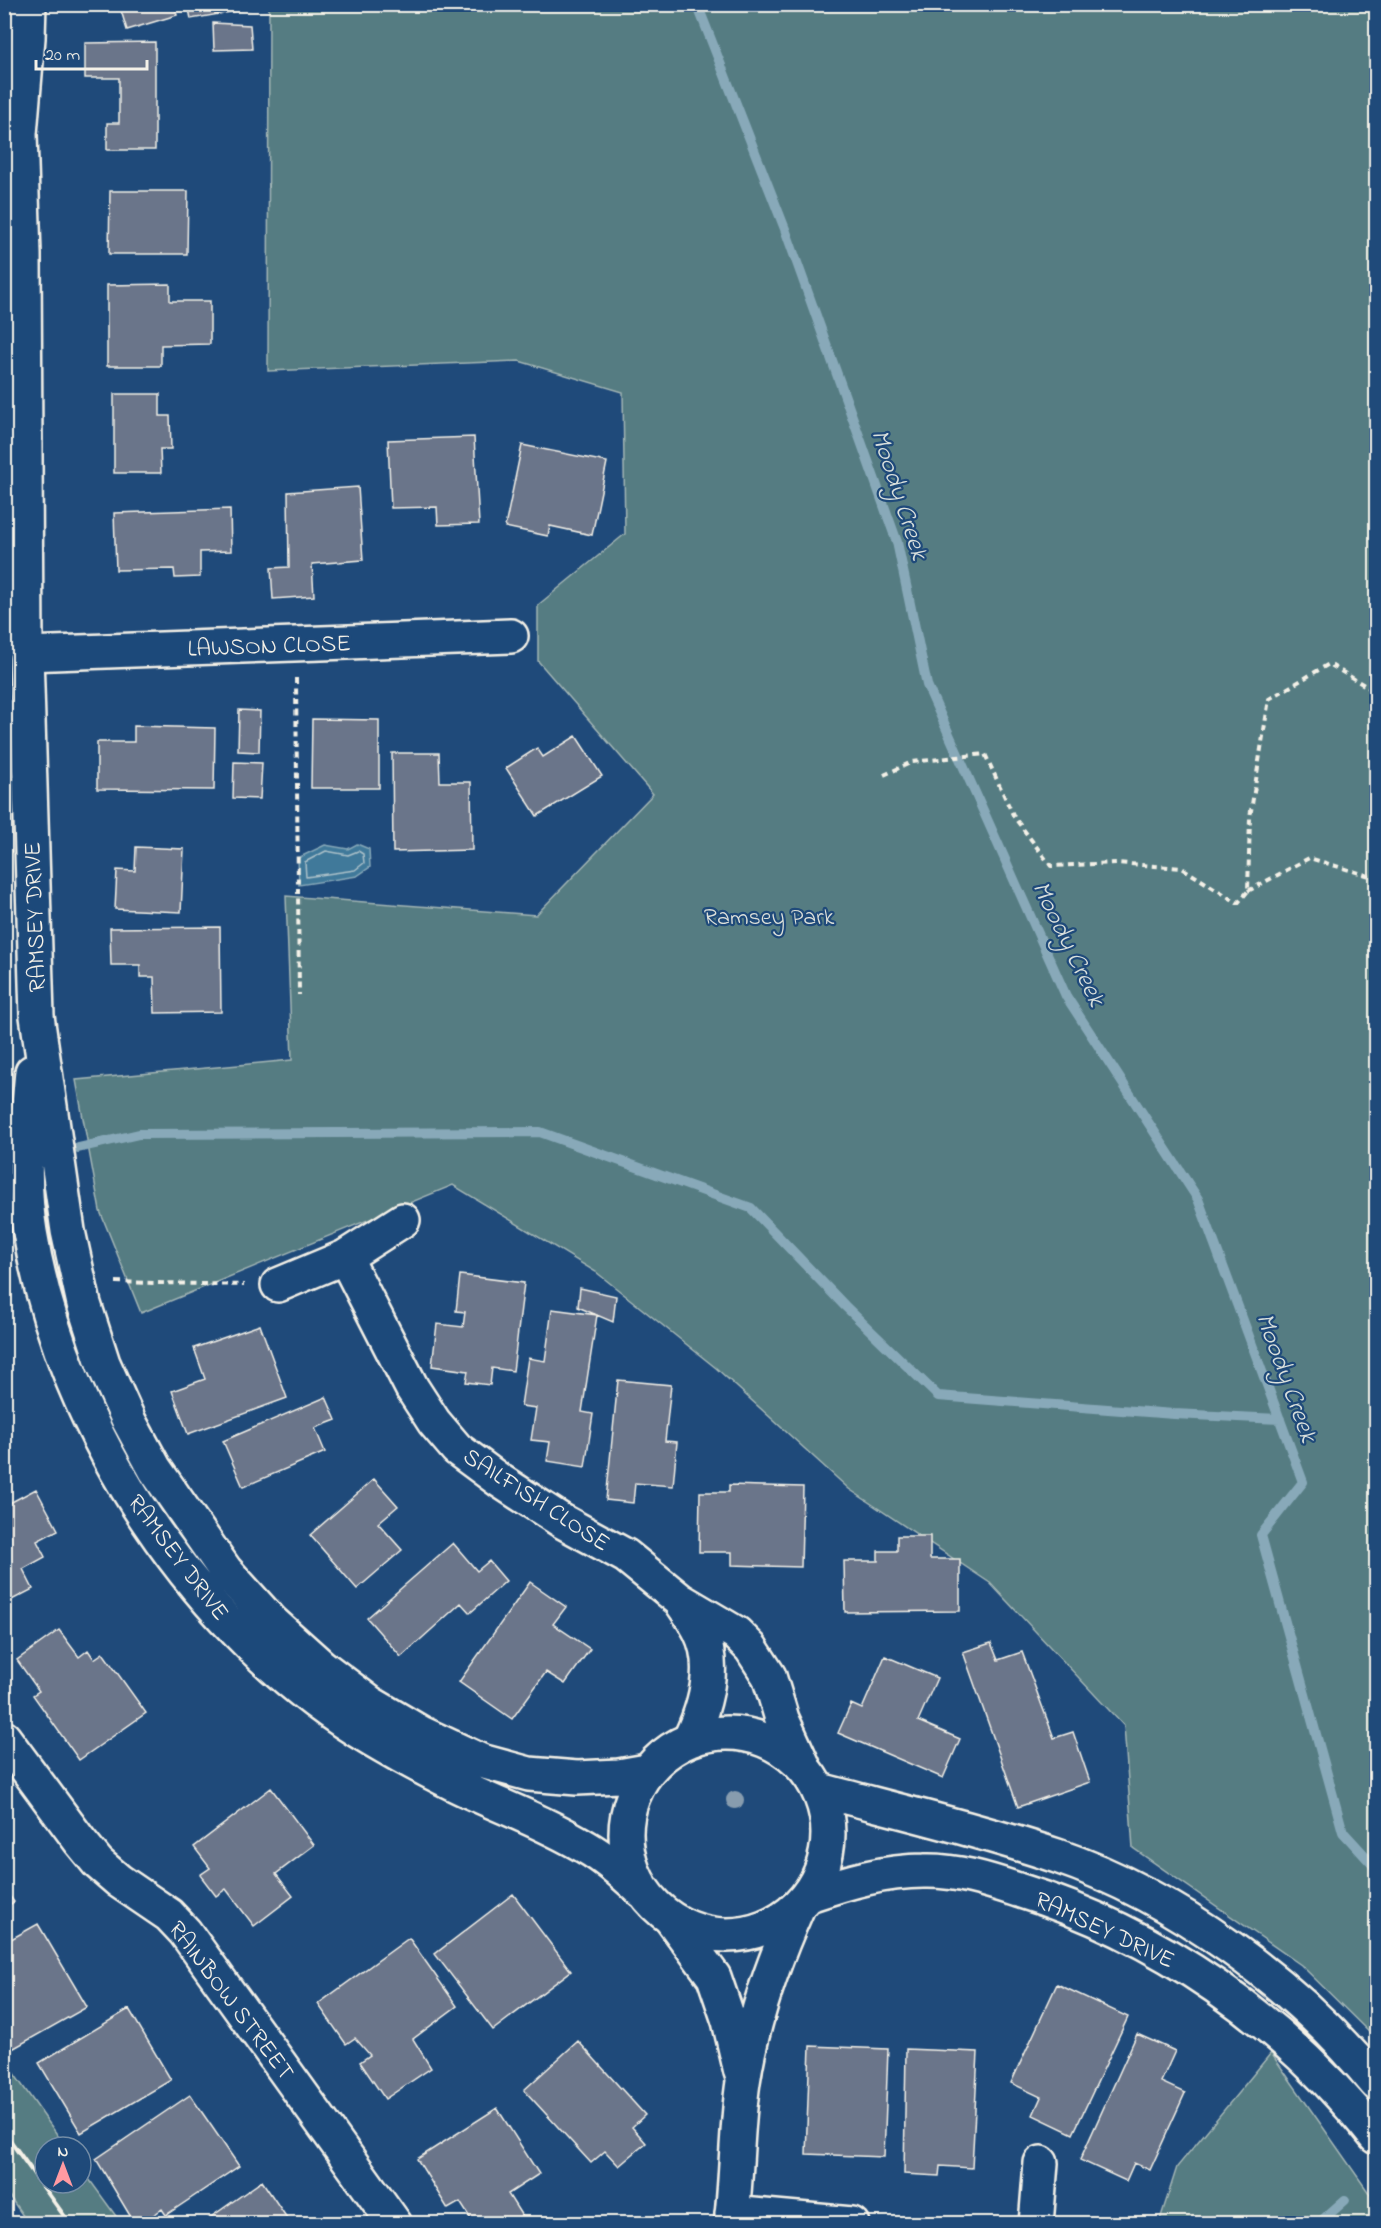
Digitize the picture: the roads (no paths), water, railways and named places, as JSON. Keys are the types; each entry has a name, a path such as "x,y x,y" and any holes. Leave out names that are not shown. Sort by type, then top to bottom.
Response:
{"main road":[{"name":"RAMSEY DRIVE","path":"6,4 6,38 20,134"},
{"name":"RAMSEY DRIVE","path":"29,4 14,256 37,1016 67,1220 84,1304 103,1363 129,1421 155,1469 225,1570 272,1622 321,1666 370,1703 421,1733 481,1761 529,1774 577,1778 619,1776 647,1771"},
{"name":"LAWSON CLOSE","path":"26,654 511,636"},
{"name":"RAMSEY DRIVE","path":"37,1016 23,1162 29,1231 43,1293 62,1353 91,1423 123,1481 158,1534 190,1578 227,1622 268,1662 317,1703 373,1740 457,1785 589,1848 616,1867 642,1891"},
{"path":"278,1285 345,1257 403,1220"},
{"name":"SAILFISH CLOSE","path":"345,1257 412,1388 434,1422 457,1449 499,1480 562,1521 626,1556 680,1600 736,1634 751,1648 769,1676 782,1719 811,1778"},
{"name":"SAILFISH CLOSE","path":"680,1600 700,1632 707,1655 706,1692 701,1714 690,1739"},
{"path":"803,1902 775,1924 749,1934 723,1936 696,1931 672,1920 655,1907 642,1891 629,1862 625,1830 631,1799 647,1771 667,1752 690,1739 720,1732 751,1735 778,1746 811,1778 828,1816 829,1844 823,1871 803,1902 777,1953 762,1996 743,2082 731,2218 852,2223"},
{"name":"RAINBOW STREET","path":"4,1738 80,1841 99,1863 119,1881 169,1915 185,1932 395,2223"},
{"name":"RAMSEY DRIVE","path":"811,1778 1037,1850 1120,1882 1200,1927 1266,1974 1328,2029 1377,2083"},
{"name":"RAMSEY DRIVE","path":"803,1902 865,1877 926,1870 984,1879 1080,1912 1137,1939 1176,1961 1241,2005 1289,2044 1344,2099 1377,2137"},
{"path":"672,1920 714,1977 729,2021 743,2082"},
{"path":"1036,2223 1041,2163"}],"water":[{"path":"357,844 369,849 370,867 357,876 299,885 298,858 325,845 348,849"}],"waterway":[{"name":"Moody Creek","path":"697,4 785,229 897,542 927,685 1066,996 1198,1199 1303,1482 1261,1535 1343,1832 1376,1868"},
{"path":"78,1148 139,1134 540,1132 751,1208 845,1306 938,1396 1174,1414 1280,1419"},
{"path":"1318,2224 1345,2200"}],"railway":[{"path":"4,2132 70,2224"}],"park label":[{"name":"Ramsey Park","path":"769,916"}]}
